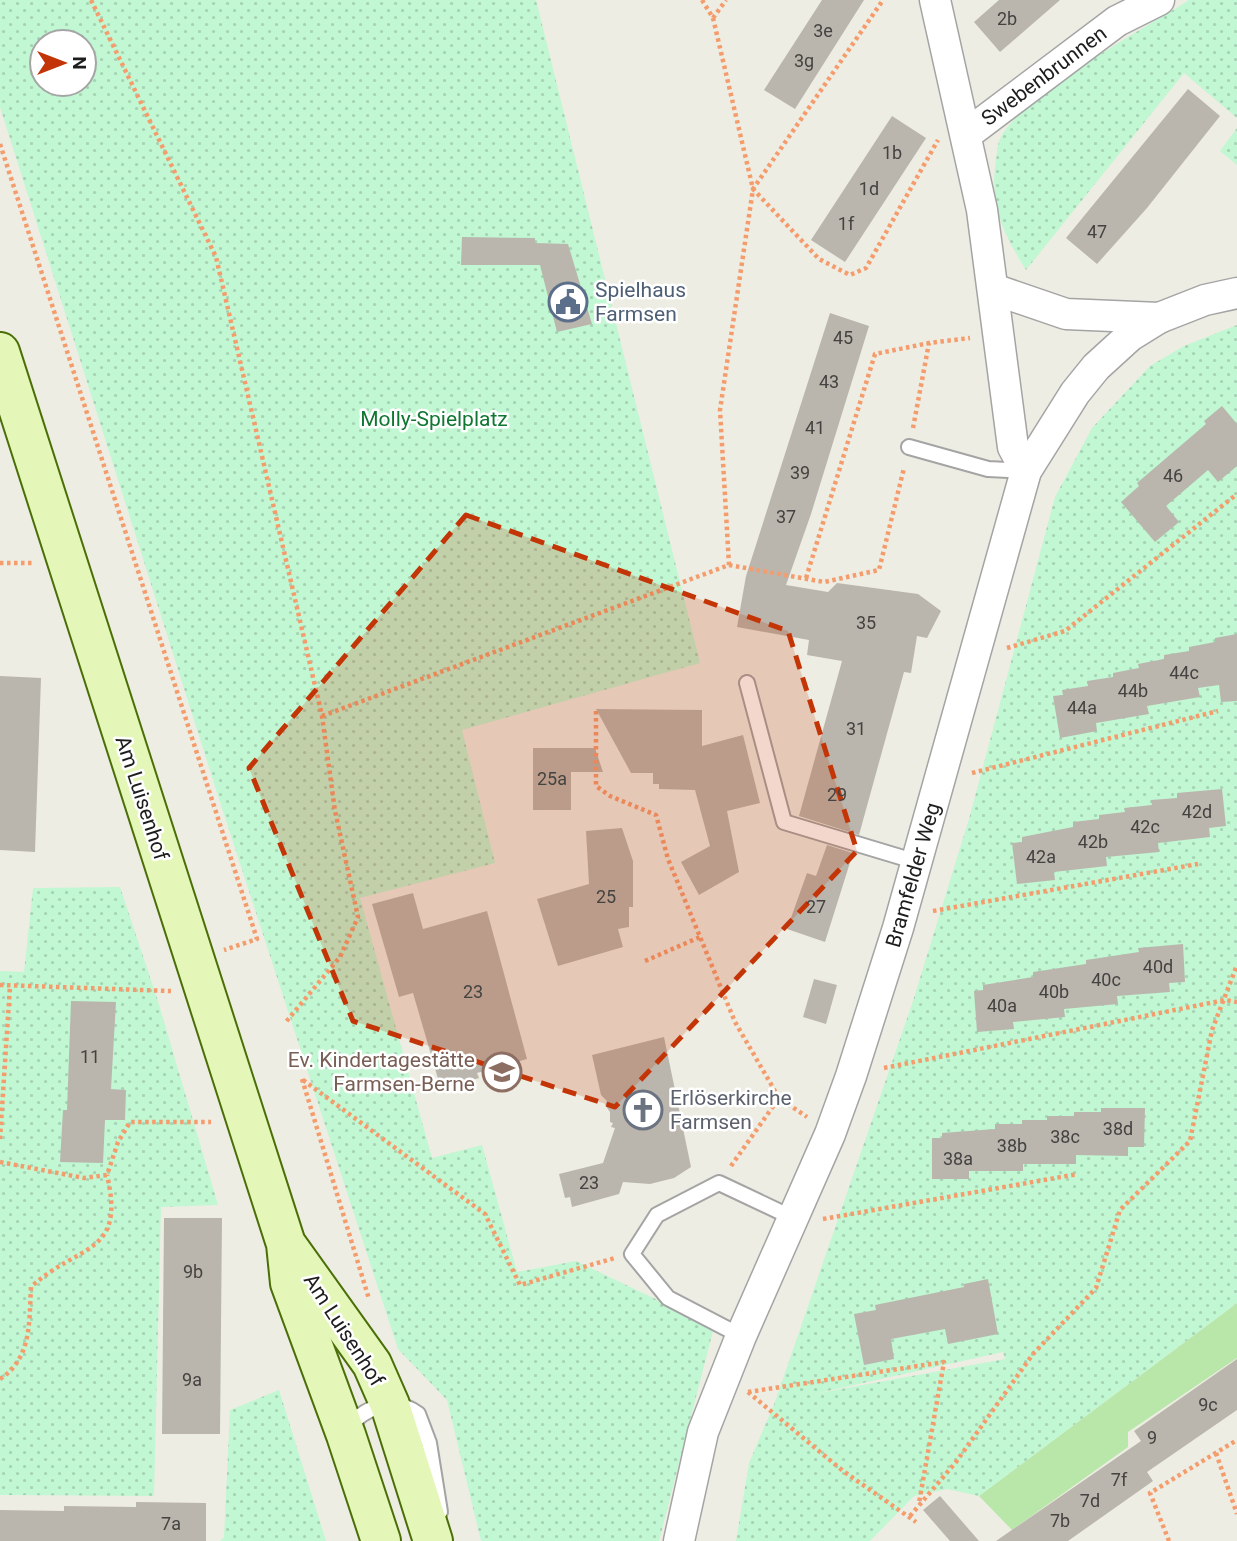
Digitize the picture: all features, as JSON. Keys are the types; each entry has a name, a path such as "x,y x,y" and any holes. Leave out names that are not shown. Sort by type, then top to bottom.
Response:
{"main road":[{"name":"Am Luisenhof","path":"0,352 286,1244 290,1283 346,1434 381,1541"},
{"name":"Am Luisenhof","path":"286,1244 346,1324 372,1364 390,1405 433,1541"}],"street":[{"name":"Swebenbrunnen","path":"934,0 967,134 993,289 1013,447 1026,471"},
{"name":"Swebenbrunnen","path":"967,134 1117,21 1158,0"},
{"path":"993,289 1066,314 1159,318"},
{"name":"Bramfelder Weg","path":"679,1541 703,1432 741,1336 807,1219 830,1134 917,862 1026,471 1075,393 1096,367 1130,336 1159,318 1205,300 1237,293"}],"lane":[{"path":"909,446 988,469 1026,471"},
{"path":"747,683 784,822 917,862"},
{"path":"741,1336 668,1298 632,1254 657,1216 719,1183 807,1219"},
{"path":"346,1434 358,1417 370,1409 390,1405 411,1408 423,1421 440,1503 439,1541"}],"path":[{"path":"91,0 216,257 322,716 335,811 358,917 340,957 285,1023"},
{"path":"702,0 713,18 753,188 720,410 729,565"},
{"path":"713,18 726,0"},
{"path":"753,188 883,0"},
{"path":"753,188 820,258 850,275 862,272 960,101"},
{"path":"0,144 257,939 219,951"},
{"path":"806,578 875,354 929,343 998,334"},
{"path":"322,716 729,565 824,582 879,570 909,446 929,343"},
{"path":"1006,648 1065,631 1237,494"},
{"path":"0,563 35,563"},
{"path":"596,711 596,786 610,796 656,815 668,859 735,1023 779,1098 830,1134"},
{"path":"970,774 1219,711"},
{"path":"929,911 1198,864"},
{"path":"645,961 700,937"},
{"path":"910,1516 956,1462 1033,1354 1096,1288 1120,1210 1190,1141 1212,1030 1237,965"},
{"path":"0,985 171,991"},
{"path":"0,1139 10,985"},
{"path":"880,1069 1225,1000 1237,1002"},
{"path":"369,1300 302,1079 485,1214 520,1285 632,1254"},
{"path":"719,1183 779,1098"},
{"path":"0,1379 22,1359 29,1333 32,1287 45,1275 101,1241 113,1220 113,1202 107,1175 118,1142 130,1122 211,1122"},
{"path":"0,1162 84,1178 107,1175"},
{"path":"807,1219 1078,1174"},
{"path":"916,1522 843,1471 747,1392 944,1362 918,1505"},
{"path":"1169,1541 1150,1493 1237,1440"},
{"path":"1216,1453 1237,1514"}],"highlighted area":[{"path":"466,515 788,631 857,851 615,1107 353,1021 249,768"}],"green space":[{"name":"Molly-Spielplatz","path":"0,0 536,0 700,663 462,730 495,863 360,898 432,1158 482,1145 517,1272 576,1261 714,1327 659,1541 481,1541 447,1400 398,1349 219,799 0,107"},
{"path":"1189,0 1237,0 1237,118 1184,73 1026,270 1005,231 996,205 994,176 1000,139 1012,122 1057,84"},
{"path":"1237,128 1237,165 1220,151"},
{"path":"1237,325 1237,1303 979,1496 947,1489 914,1496 870,1541 736,1541 749,1463 775,1402 912,1004 969,819 1055,497 1092,428 1150,366 1184,346","holes":["1003,1352 1005,1359 814,1394"]},
{"path":"120,887 157,998 218,1205 161,1207 154,1496 0,1495 0,971 24,972 33,888"},
{"path":"1237,1303 1237,1358 1128,1432 1128,1447 1012,1530 979,1496"},
{"path":"279,1390 326,1541 220,1541 224,1537 230,1410"}],"building":[{"path":"822,0 864,0 795,109 764,90"},
{"path":"999,0 1060,0 1000,52 974,22"},
{"path":"1188,89 1220,116 1147,208 1097,264 1066,238"},
{"path":"892,116 926,138 845,262 811,240"},
{"name":"Spielhaus Farmsen","path":"462,237 535,238 535,243 568,244 592,324 557,332 540,265 461,265"},
{"path":"830,313 869,326 811,514 786,585 828,592 837,583 918,594 941,611 927,638 917,636 911,673 904,672 859,835 799,816 842,661 807,655 809,640 737,627 746,576"},
{"path":"1222,406 1237,424 1237,466 1218,482 1208,470 1166,506 1179,522 1155,542 1121,502 1139,486 1137,483 1206,424 1204,421"},
{"path":"1237,634 1237,701 1221,702 1219,685 1198,688 1200,697 1147,706 1149,714 1096,723 1097,731 1060,738 1053,696 1063,695 1062,690 1088,686 1087,681 1113,677 1113,673 1139,668 1138,664 1164,659 1164,655 1189,651 1189,647"},
{"path":"0,676 41,678 35,852 0,850"},
{"path":"596,709 702,710 702,746 743,735 760,803 727,811 739,872 699,895 681,862 710,846 695,790 659,789 659,784 653,784 653,773 631,773"},
{"path":"533,748 595,748 603,772 571,772 571,810 533,810"},
{"path":"1222,789 1226,826 1209,828 1210,837 1158,843 1159,852 1106,857 1107,866 1054,872 1055,880 1017,884 1012,843 1022,842 1022,837 1073,827 1073,822 1125,812 1124,808 1152,805 1151,800 1177,798 1177,793"},
{"path":"622,828 633,861 633,907 629,907 629,927 618,929 623,947 558,966 537,899 589,884 586,831"},
{"path":"827,845 853,853 825,942 787,929 807,873 816,876"},
{"path":"413,893 423,929 487,911 527,1059 477,1073 479,1078 441,1089 413,993 399,997 372,904"},
{"path":"1183,944 1185,982 1169,983 1170,992 1117,996 1118,1004 1064,1009 1065,1017 1013,1022 1014,1029 977,1032 974,991 983,990 983,985 1033,977 1033,972 1086,964 1086,960 1139,952 1138,948"},
{"path":"814,979 837,985 826,1024 803,1017"},
{"path":"71,1001 116,1002 111,1089 126,1090 125,1120 105,1120 103,1163 60,1162 63,1110 67,1110"},
{"name":"Erlöserkirche Farmsen","path":"664,1037 691,1167 674,1178 650,1184 623,1182 619,1194 572,1207 570,1197 565,1198 559,1174 603,1163 615,1128 611,1127 613,1123 610,1122 610,1112 605,1105 607,1101 601,1095 592,1055"},
{"path":"1101,1108 1145,1108 1144,1147 1128,1147 1128,1156 1076,1155 1076,1164 1023,1164 1023,1171 969,1171 969,1179 932,1179 932,1138 942,1138 942,1133 995,1129 995,1124 1022,1124 1022,1120 1047,1120 1047,1116 1101,1112"},
{"path":"164,1218 222,1218 220,1434 162,1434"},
{"path":"988,1279 998,1334 948,1344 945,1329 891,1339 894,1359 864,1365 854,1314 876,1310 875,1305 964,1287 964,1284"},
{"path":"1237,1359 1237,1410 1147,1472 1153,1481 1068,1541 996,1541 1141,1441 1134,1431"},
{"path":"940,1496 979,1541 950,1541 923,1510"},
{"path":"136,1502 206,1503 206,1541 0,1541 0,1510 64,1511 64,1506 136,1507"}],"place":[{"name":"Spielhaus Farmsen","path":"568,302"},
{"name":"Ev. Kindertagestätte Farmsen-Berne","path":"502,1072"},
{"name":"Erlöserkirche Farmsen","path":"643,1110"}]}
